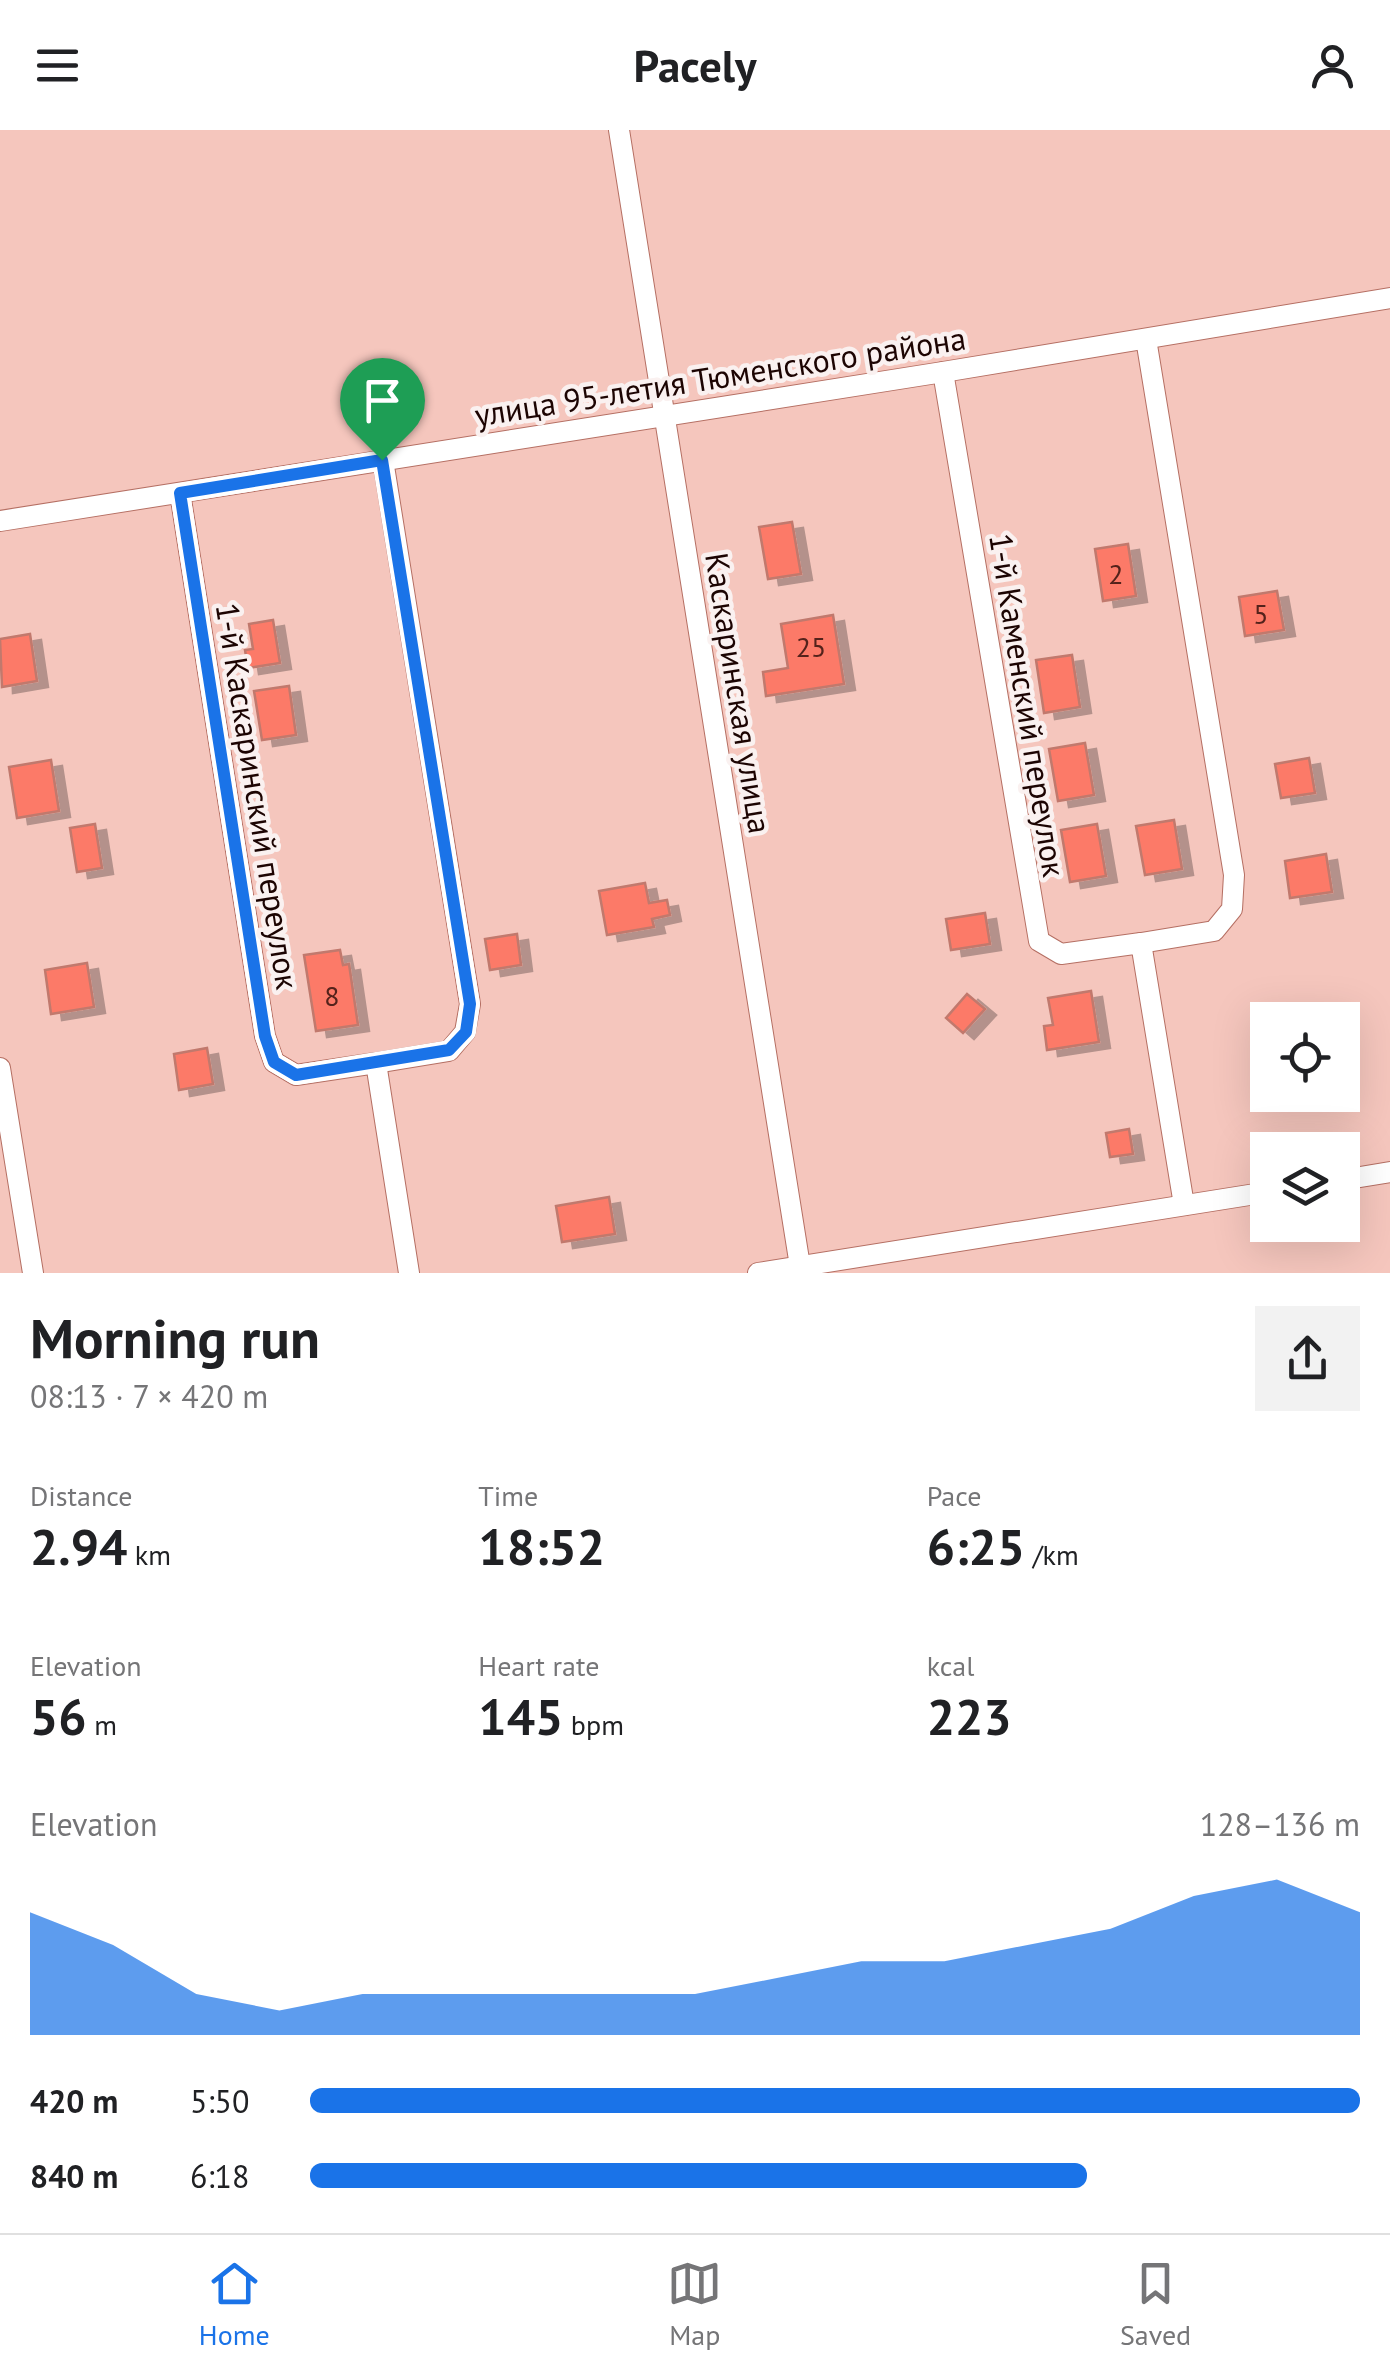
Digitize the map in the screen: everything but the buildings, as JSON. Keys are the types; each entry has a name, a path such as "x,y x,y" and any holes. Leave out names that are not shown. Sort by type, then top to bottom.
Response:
{"street":[{"name":"Каскаринская улица","path":"619,130 800,1266"},
{"name":"улица 95-летия Тюменского района","path":"0,521 1390,298"},
{"name":"1-й Каменский переулок","path":"943,372 1039,941 1061,954 1214,930 1232,910 1234,875 1146,338"},
{"name":"1-й Каскаринский переулок","path":"180,493 265,1036 274,1062 296,1075 376,1063 449,1050 466,1032 470,1004 382,460"},
{"path":"1142,942 1184,1205"},
{"path":"376,1063 409,1273"},
{"path":"0,1068 33,1273"},
{"path":"1360,1177 1390,1172"},
{"path":"758,1273 1250,1195"}],"route":[{"path":"382,460 470,1004 466,1032 449,1050 296,1075 274,1062 265,1036 180,493 382,460"}]}
